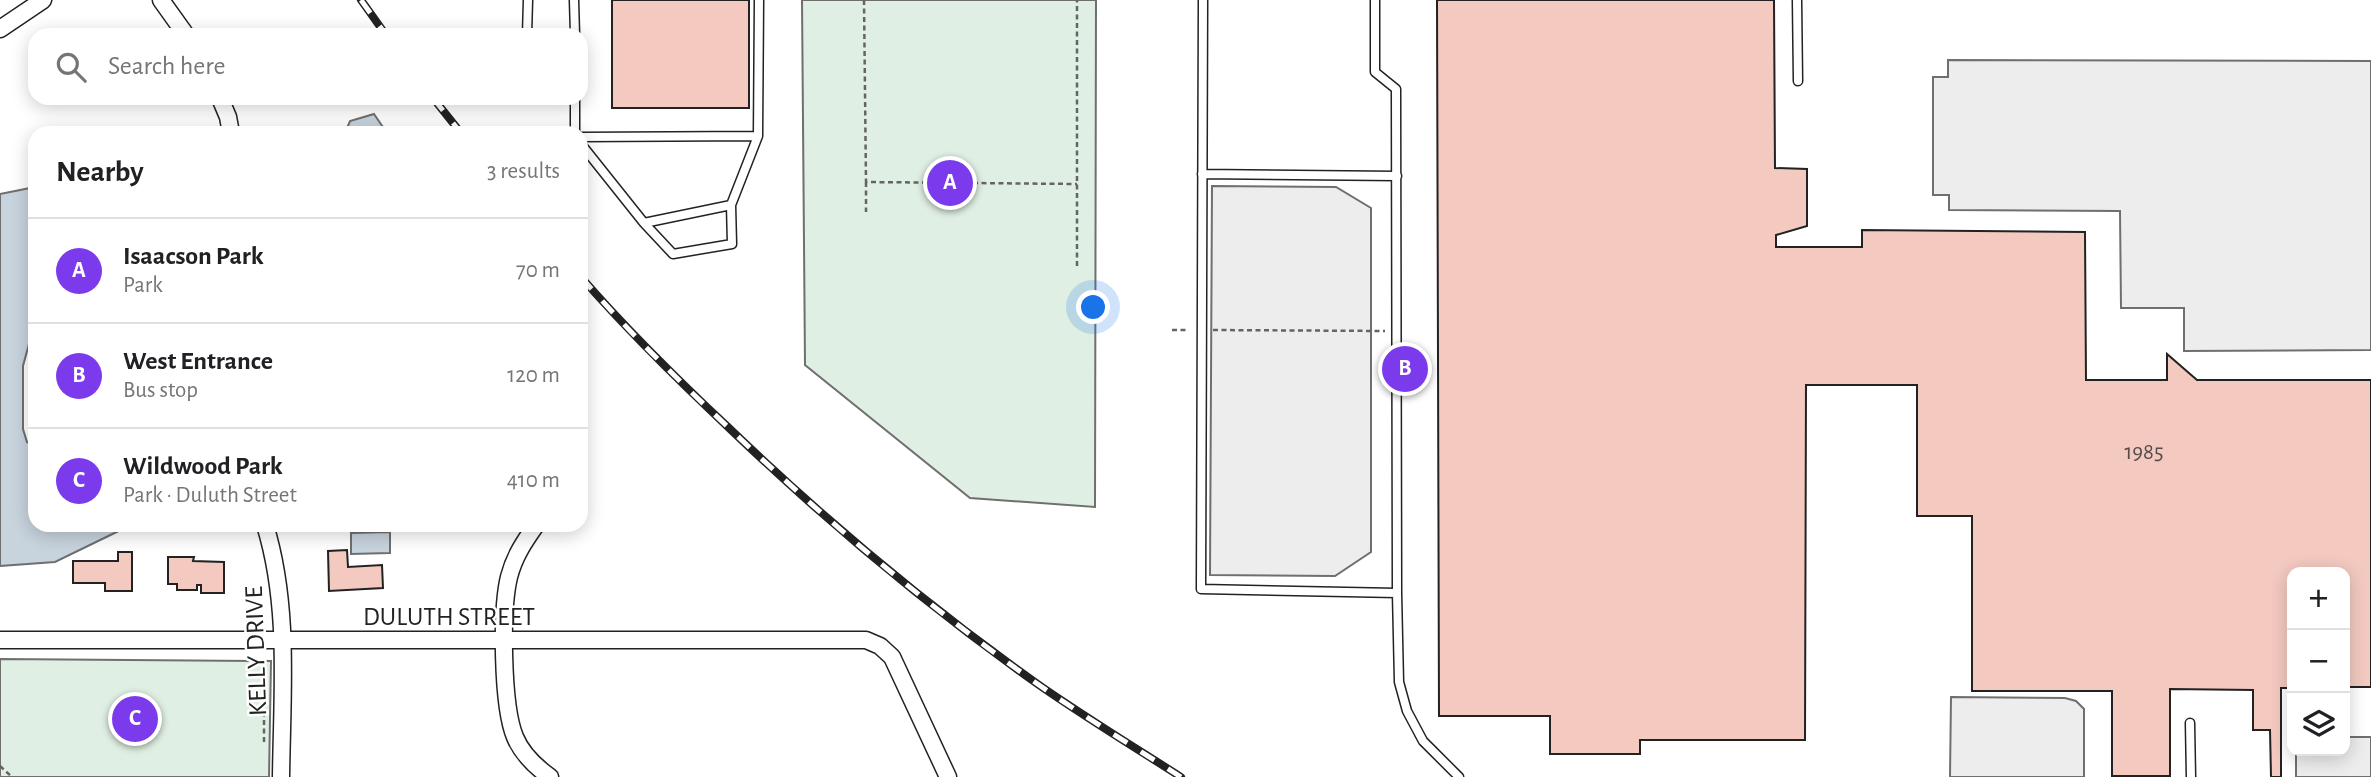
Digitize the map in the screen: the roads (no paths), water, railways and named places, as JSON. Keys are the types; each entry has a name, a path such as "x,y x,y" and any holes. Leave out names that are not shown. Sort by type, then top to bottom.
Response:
{"street":[{"path":"0,29 43,0"},
{"path":"161,0 181,28"},
{"path":"223,105 229,126"},
{"name":"KELLY DRIVE","path":"267,532 274,555 281,600 281,777"},
{"path":"531,532 519,547 509,578 505,698 508,720 516,740 528,758 550,777"},
{"name":"DULUTH STREET","path":"0,640 866,640 880,646 892,657 948,777"}],"lane":[{"path":"527,0 527,28"},
{"path":"574,0 575,28"},
{"path":"588,154 673,254 732,244 732,205 758,136 759,0"},
{"path":"1203,0 1201,589 1397,593"},
{"path":"1375,0 1375,72 1396,89 1397,593 1401,694 1423,741 1459,777"},
{"path":"1797,0 1798,81"},
{"path":"575,105 575,126"},
{"path":"588,137 758,136"},
{"path":"1202,174 1397,176"},
{"path":"644,223 732,205"},
{"path":"2190,723 2192,777"}],"railway":[{"path":"361,0 381,28"},
{"path":"439,105 455,126"},
{"path":"588,285 710,410 879,562 1039,685 1181,777"}],"place":[{"name":"Isaacson Park","path":"950,183"},
{"name":"West Entrance","path":"1405,369"},
{"name":"Wildwood Park","path":"135,719"}]}
